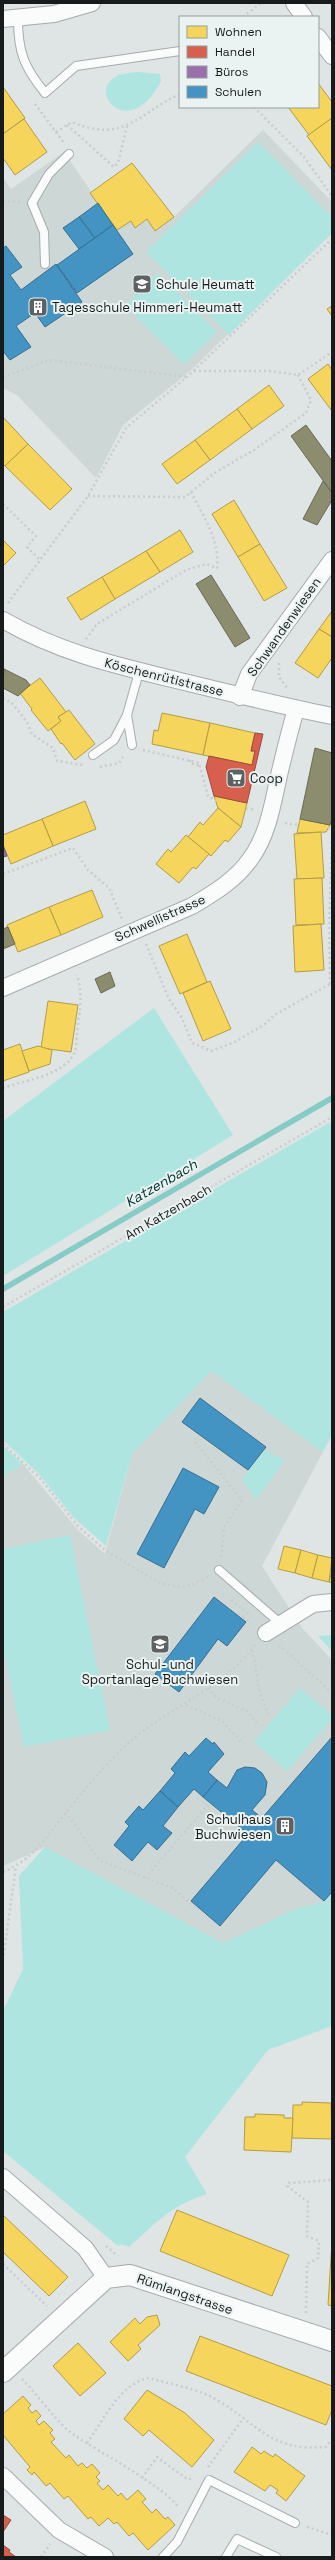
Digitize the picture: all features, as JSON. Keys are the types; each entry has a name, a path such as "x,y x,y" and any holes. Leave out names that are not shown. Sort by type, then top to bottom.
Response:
{"street":[{"path":"10,19 54,14 92,3"},
{"path":"294,3 303,16"},
{"path":"319,38 332,56"},
{"name":"Schwandenwiesen","path":"240,697 249,674 332,560"},
{"name":"Köschenrütistrasse","path":"3,620 37,640 78,655 138,672 240,697 332,716"},
{"name":"Schwellistrasse","path":"3,988 192,906 217,892 236,876 251,858 262,839 296,709"},
{"path":"264,1635 313,1604 332,1602"},
{"path":"3,2177 85,2248 106,2278 11,2373"},
{"name":"Rümlangstrasse","path":"106,2278 130,2275 332,2341"},
{"path":"3,2476 59,2530 105,2557"}],"lane":[{"path":"10,19 22,60 30,75 45,93 76,66 179,51"},
{"path":"45,264 44,232 32,202 50,174 69,154"},
{"path":"93,756 114,740 127,716 138,672"},
{"path":"127,716 132,745"},
{"path":"219,1570 281,1624"},
{"path":"163,2557 177,2542 209,2480 295,2523"},
{"path":"226,2557 237,2539 276,2557"}],"path":[{"path":"244,16 261,3"},
{"path":"56,132 72,122 88,129 109,131 127,126 161,103 179,94"},
{"path":"255,108 304,157 332,196"},
{"path":"67,125 114,167 118,163 127,126"},
{"path":"8,603 39,559 88,496 126,428 188,377 332,239"},
{"path":"194,371 269,371 298,375 332,352"},
{"path":"3,377 50,360 188,377"},
{"path":"88,496 185,497 216,472 254,450 306,412 312,400 298,375"},
{"path":"84,642 97,624 186,570 206,564 217,568 218,556 215,541 190,492"},
{"path":"3,504 36,536 27,547 39,559"},
{"path":"279,659 279,677 288,690"},
{"path":"3,698 12,703 27,722 32,734 52,748 57,761 85,765"},
{"path":"92,766 99,768 119,763 132,745 132,748 190,760 199,763 208,796 216,801"},
{"path":"281,822 299,825"},
{"path":"328,828 332,829"},
{"path":"144,939 169,998 182,1018 192,1044 211,1051 234,1042 265,1024 276,1014 331,984 332,838"},
{"path":"3,874 73,848 88,870 109,888 124,923"},
{"path":"3,1088 46,1074 68,1062 74,1053 81,1006 80,985 74,968"},
{"name":"Am Katzenbach","path":"3,1307 332,1117"},
{"path":"3,1444 40,1478 78,1526 106,1551 166,1584 178,1587 192,1585 219,1570 224,1528 242,1500 195,1442"},
{"path":"210,1576 215,1582"},
{"path":"226,1594 235,1606 247,1613 244,1617"},
{"path":"238,1613 252,1624 249,1628 264,1635 332,1693"},
{"path":"3,1872 16,1866 39,1849 66,1812 121,1750 155,1723 228,1674 264,1635"},
{"path":"252,1649 262,1703 269,1714"},
{"path":"208,1688 217,1698 247,1710 259,1726"},
{"path":"185,1704 222,1721 243,1744"},
{"path":"145,1878 210,1803"},
{"path":"66,1812 99,1860 173,1888 198,1910"},
{"path":"3,1960 16,1866"},
{"path":"306,2319 307,2264 318,2258 319,2241 308,2236 308,2202 286,2186 289,2183 332,2180"},
{"path":"3,2264 51,2310"},
{"path":"11,2373 72,2434 142,2478 175,2502 180,2515"},
{"path":"87,2443 127,2388 138,2380 149,2378 216,2399 272,2440 309,2448 326,2447 332,2439"},
{"path":"206,2469 243,2419"},
{"path":"142,2478 157,2457 186,2479 197,2479"},
{"path":"295,2523 332,2535"},
{"path":"41,2557 53,2538"}],"shaded area":[{"path":"138,72 160,74 161,81 149,99 137,108 126,111 116,108 110,102 106,94 107,85 119,75"},
{"name":"Schule Heumatt","path":"263,130 332,202 332,233 189,372 123,425 96,478 17,395 3,388 3,178 11,189 64,152 117,230 131,221 136,228 147,219 155,231 174,217"},
{"path":"258,142 332,217 332,233 229,335 146,252"},
{"path":"158,273 217,332 184,364 125,306"},
{"path":"154,1008 233,1135 3,1276 3,1121"},
{"path":"332,1121 332,1435 323,1452 211,1371 132,1454 106,1546 74,1518 40,1475 3,1440 3,1312"},
{"name":"Schul- und Sportanlage Buchwiesen","path":"211,1371 323,1452 262,1566 302,1628 332,1660 332,1893 324,1902 298,1908 224,1944 45,1847 3,1866 3,1476 23,1464 78,1530 105,1554 132,1454"},
{"path":"3,1446 23,1464 3,1476"},
{"path":"264,1450 285,1460 256,1500 242,1479"},
{"path":"70,1535 110,1730 24,1747 3,1647 3,1549"},
{"path":"332,1635 332,1651 318,1636"},
{"path":"300,1688 332,1715 332,1719 287,1771 254,1742"},
{"path":"45,1847 223,1943 298,1908 324,1902 332,1893 332,2026 268,2050 185,2157 207,2194 194,2198 174,2209 129,2247 121,2244 118,2246 3,2151 3,2011 23,1969 19,1876"}],"building: Wohnen":[{"path":"319,84 332,102 332,118 309,135 289,108 319,108"},
{"path":"3,87 25,118 3,134"},
{"path":"332,118 332,170 307,136"},
{"path":"24,119 47,152 15,175 3,158 3,134"},
{"path":"132,163 174,217 155,231 147,219 135,228 131,221 117,230 90,193"},
{"path":"332,306 332,316 327,309"},
{"path":"328,364 332,370 332,411 308,379"},
{"path":"269,385 284,406 252,429 237,409"},
{"path":"237,409 252,429 210,460 195,440"},
{"path":"3,417 28,444 5,466 3,464"},
{"path":"195,440 210,460 177,484 162,464"},
{"path":"28,444 72,489 50,510 5,466"},
{"path":"234,500 260,544 238,557 212,514"},
{"path":"180,530 193,552 160,572 146,551"},
{"path":"3,540 16,553 3,566"},
{"path":"260,544 287,588 264,601 238,557"},
{"path":"146,551 160,572 115,599 102,577"},
{"path":"102,577 115,599 81,620 67,598"},
{"path":"332,611 332,637 319,629"},
{"path":"319,629 332,637 332,658 318,678 295,663"},
{"path":"40,678 66,712 58,717 61,721 48,731 31,710 32,709 20,693"},
{"path":"69,710 95,744 75,760 62,743 61,744 51,729 61,721 58,717"},
{"path":"162,713 210,723 203,755 152,744 154,730 158,731"},
{"path":"210,723 255,733 251,751 255,751 252,765 203,755"},
{"path":"214,796 247,803 241,827 218,808"},
{"path":"85,801 96,829 53,846 42,819"},
{"path":"218,808 241,827 228,842 225,840 211,856 188,837 200,822 203,825"},
{"path":"42,819 53,846 11,864 3,845 3,835"},
{"path":"300,819 330,825 326,832 297,833"},
{"path":"321,832 324,878 297,879 294,834"},
{"path":"186,835 209,854 196,869 193,867 179,883 156,864 168,849 171,852"},
{"path":"322,878 324,924 296,925 294,879"},
{"path":"92,890 103,917 61,935 49,907"},
{"path":"49,907 61,935 18,952 7,925"},
{"path":"321,924 324,970 295,972 293,926"},
{"path":"187,934 207,982 180,994 159,946"},
{"path":"210,981 231,1029 203,1041 183,993"},
{"path":"48,1001 78,1005 71,1052 41,1048"},
{"path":"20,1044 29,1072 3,1081 3,1050"},
{"path":"38,1046 52,1050 50,1064 29,1071 22,1051"},
{"path":"284,1546 301,1550 295,1573 278,1569"},
{"path":"301,1550 318,1555 312,1578 295,1573"},
{"path":"318,1555 332,1558 329,1582 312,1578"},
{"path":"332,1570 332,1583 329,1582"},
{"path":"302,2102 331,2103 332,2139 292,2138 293,2105 302,2105"},
{"path":"255,2114 284,2115 284,2118 293,2118 291,2152 244,2150 245,2117 255,2117"},
{"path":"177,2210 289,2255 272,2296 160,2251"},
{"path":"3,2215 68,2277 49,2296 3,2252"},
{"path":"332,2242 332,2306 328,2305"},
{"path":"157,2315 160,2325 138,2345 141,2349 128,2361 110,2342 135,2318 140,2324 147,2317"},
{"path":"200,2336 332,2386 332,2410 326,2425 186,2371"},
{"path":"78,2343 106,2373 80,2396 53,2366"},
{"path":"147,2390 185,2413 214,2440 192,2467 149,2430 143,2436 124,2419"},
{"path":"23,2396 31,2405 28,2408 32,2413 36,2410 41,2416 36,2421 39,2425 44,2421 53,2430 50,2433 55,2439 51,2442 66,2458 69,2455 78,2466 82,2463 87,2468 92,2464 100,2473 96,2477 100,2481 97,2483 103,2490 108,2485 118,2496 121,2493 127,2500 138,2490 146,2499 142,2502 152,2513 156,2509 165,2519 168,2517 175,2525 148,2550 133,2533 129,2536 117,2522 114,2524 108,2518 99,2526 91,2517 88,2519 68,2496 64,2499 50,2483 46,2486 34,2472 32,2475 27,2470 30,2467 3,2435 3,2414"},
{"path":"252,2447 261,2454 264,2451 273,2457 275,2454 305,2476 286,2501 276,2493 278,2490 270,2485 265,2491 234,2472"}],"building: Handel":[{"path":"255,733 263,734 247,803 214,796 206,767 209,756 252,765 255,751 251,751"},
{"path":"3,2515 11,2520 3,2532"},
{"path":"3,2545 10,2550 9,2552 16,2557 3,2557"}],"building: Büros":[{"path":"3,845 7,856 3,857"}],"building: Schulen":[{"path":"98,203 113,225 95,238 79,217"},
{"path":"79,217 95,238 79,249 63,228"},
{"path":"113,225 133,254 77,293 57,265"},
{"name":"Tagesschule Himmeri-Heumatt","path":"6,246 22,267 10,275 21,290 56,264 82,302 45,327 35,313 16,326 31,347 10,360 3,351 3,248"},
{"path":"200,1398 266,1447 248,1470 182,1422"},
{"path":"183,1468 219,1487 204,1514 195,1509 164,1568 137,1554"},
{"path":"214,1597 246,1622 227,1646 218,1639 179,1692 155,1674"},
{"name":"Schulhaus Buchwiesen","path":"332,1737 332,1892 324,1901 276,1860 220,1926 191,1901 248,1834 203,1797 217,1780 227,1788 237,1770 245,1767 255,1768 262,1773 267,1782 265,1795 252,1810 262,1818"},
{"path":"206,1738 213,1744 214,1742 224,1754 208,1772 217,1780 203,1797 194,1789 178,1807 160,1791 175,1773 171,1769 185,1752 189,1756"},
{"path":"160,1791 178,1807 163,1826 172,1833 157,1850 148,1842 132,1861 114,1845 129,1826 125,1822 139,1806 143,1810"}],"building: Industrie":[{"path":"306,425 332,461 332,493 291,436"},
{"path":"323,481 332,493 332,500 317,525 303,519"},
{"path":"211,575 250,638 235,647 196,584"},
{"path":"4,669 26,680 30,685 18,696 3,688"},
{"path":"315,748 332,753 332,819 330,825 300,819"},
{"path":"8,927 15,944 3,949 3,929"},
{"path":"110,972 115,986 101,993 95,979"}],"waterway":[{"name":"Katzenbach","path":"3,1289 332,1098"}],"place":[{"name":"Schule Heumatt","path":"142,284"},
{"name":"Tagesschule Himmeri-Heumatt","path":"38,307"},
{"name":"Coop","path":"236,778"},
{"name":"Schul- und Sportanlage Buchwiesen","path":"160,1644"},
{"name":"Schulhaus Buchwiesen","path":"285,1826"}]}
